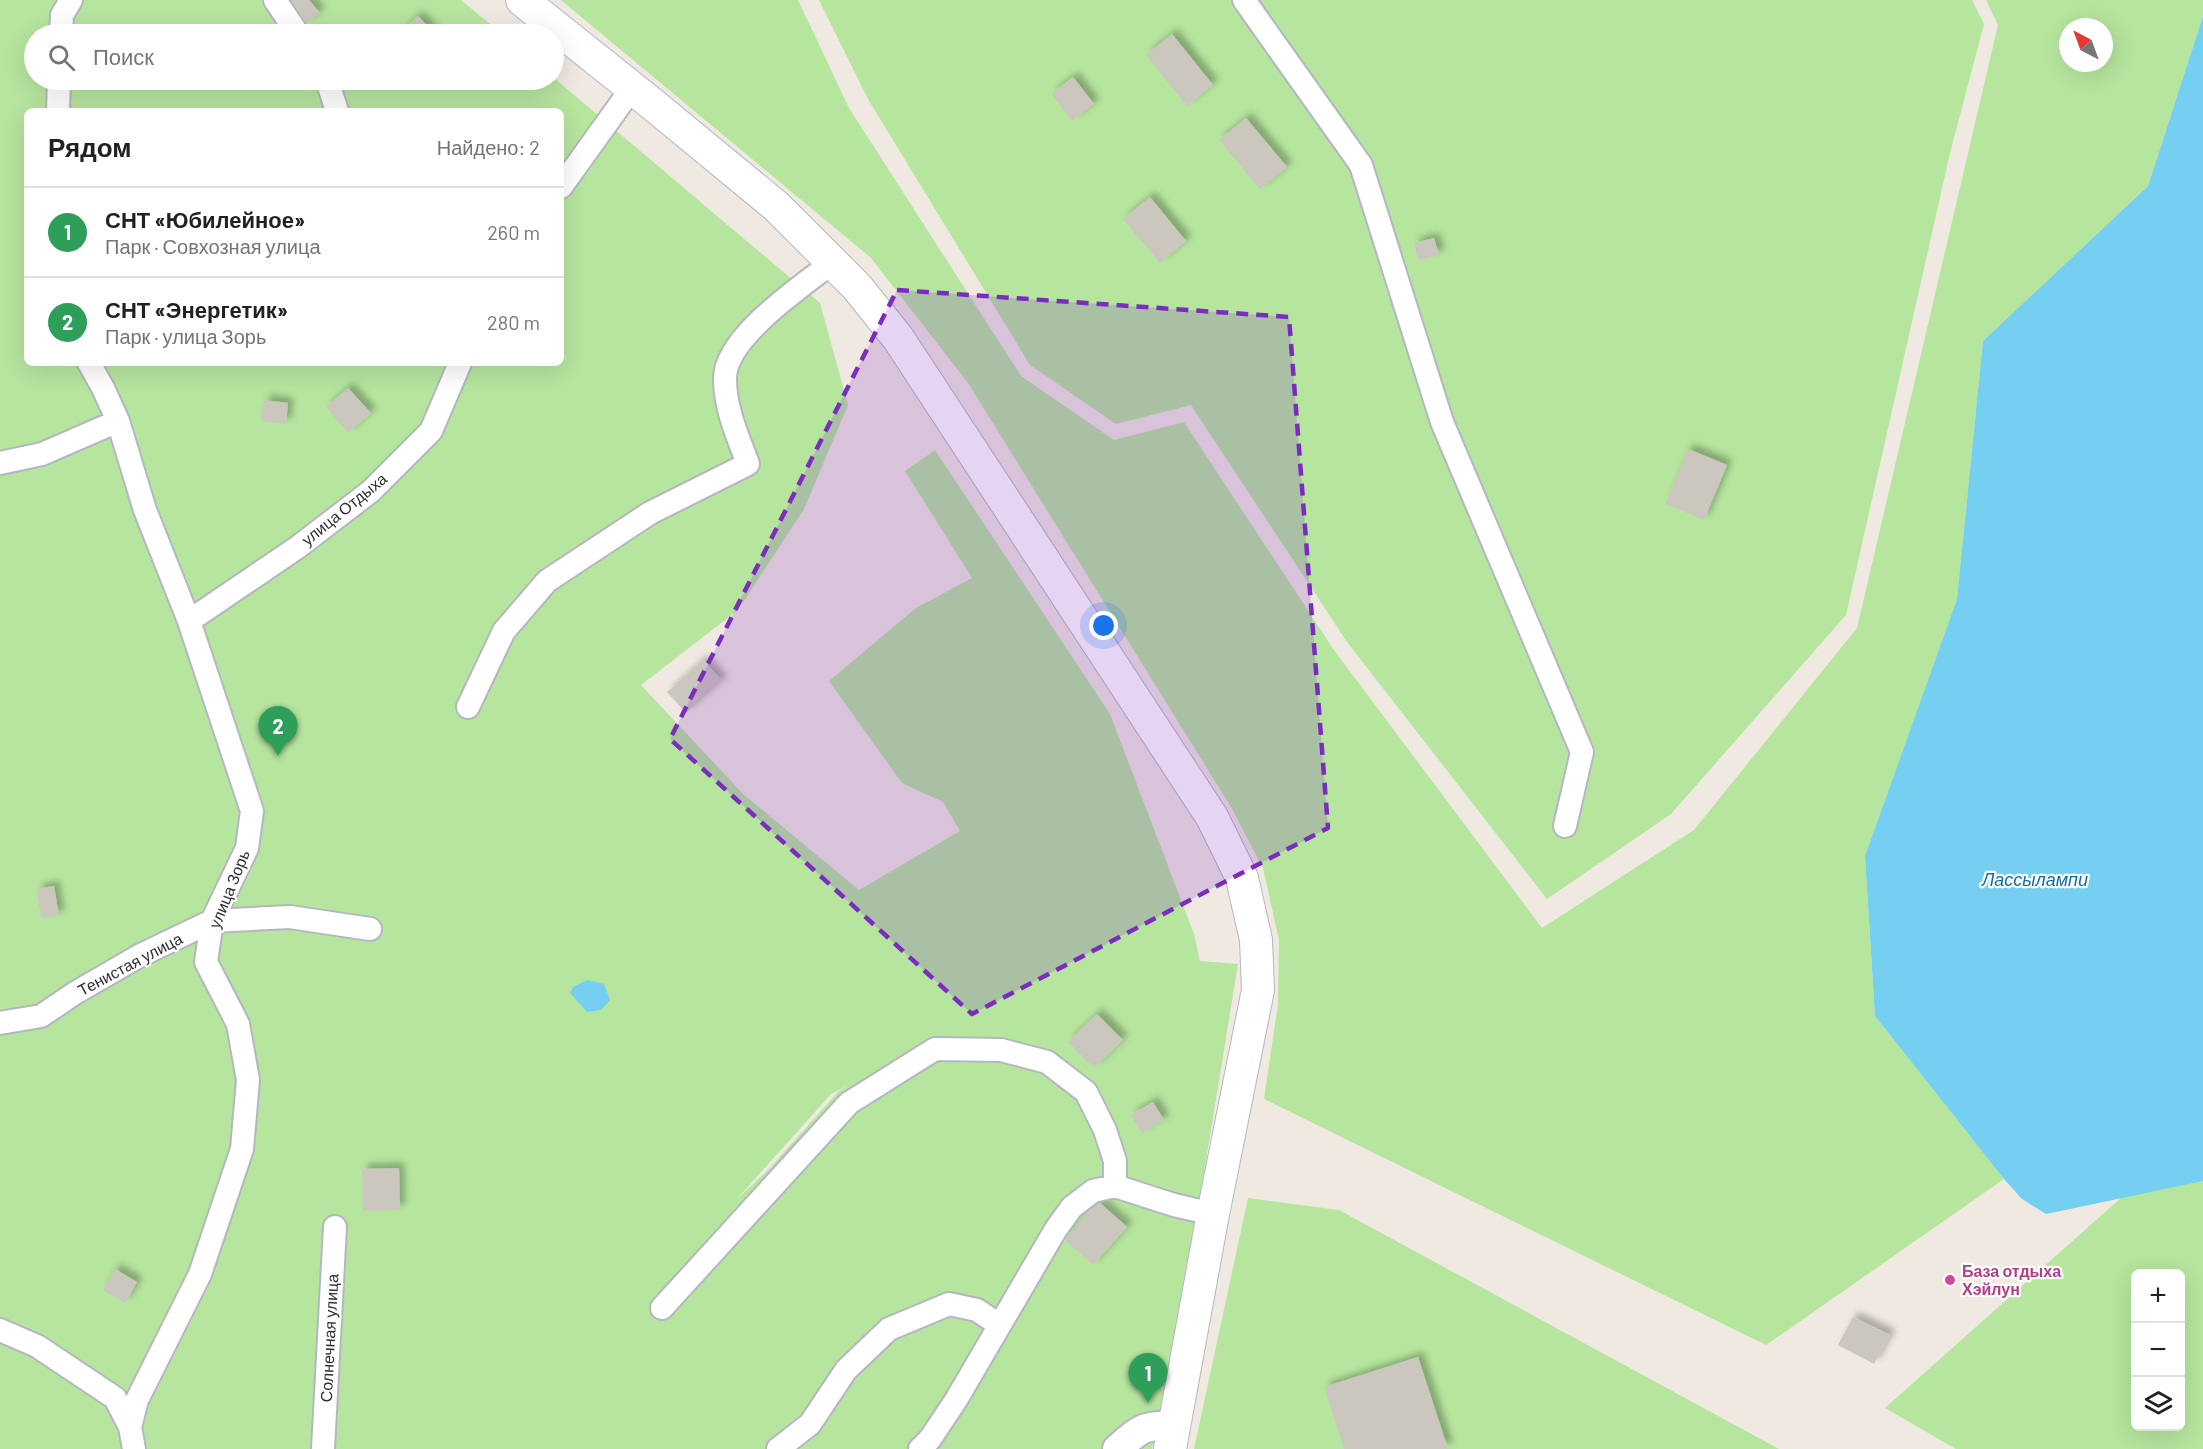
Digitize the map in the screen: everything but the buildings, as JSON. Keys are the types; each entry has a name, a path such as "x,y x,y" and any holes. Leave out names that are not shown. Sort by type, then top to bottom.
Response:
{"main road":[{"path":"522,0 552,24"},
{"path":"564,34 776,206 857,287 898,338 1212,817 1242,878 1256,940 1258,990 1172,1437"}],"street":[{"path":"62,24 62,15 71,0"},
{"path":"275,0 291,24"},
{"path":"1244,0 1361,165 1442,422 1582,752 1565,826"},
{"path":"564,183 632,88"},
{"path":"58,108 59,90"},
{"path":"330,90 336,108"},
{"path":"468,707 504,631 547,581 650,513 748,464 729,411 725,377 733,352 754,326 833,262"},
{"name":"улица Зорь","path":"90,366 118,421 146,510 189,621 252,811 247,848 212,921 206,962 238,1024 248,1080 242,1149 200,1274 136,1400 130,1427 134,1449"},
{"name":"улица Отдыха","path":"189,621 298,547 372,491 431,432 459,366"},
{"path":"0,463 42,454 118,421"},
{"name":"Тенистая улица","path":"0,1023 41,1016 75,993 139,956 212,921 290,917 370,929"},
{"path":"662,1308 849,1102 935,1049 1001,1050 1047,1062 1055,1068 1086,1092 1106,1130 1115,1161 1115,1186"},
{"path":"920,1449 930,1439 956,1400 1056,1229 1072,1207 1093,1191 1115,1186 1174,1205 1214,1214"},
{"name":"Солнечная улица","path":"324,1449 335,1227"},
{"path":"778,1449 810,1424 846,1370 890,1329 950,1304 977,1310 999,1325"},
{"path":"0,1330 37,1346 115,1398 130,1427"},
{"path":"1117,1449 1133,1435 1152,1425 1172,1437"}],"highlighted area":[{"path":"897,290 1289,317 1328,828 972,1014 670,739"}],"green space":[{"path":"0,0 461,0 490,24 24,24 24,90 564,90 564,86 820,303 848,405 804,509 738,610 641,685 744,795 859,890 960,831 943,802 902,783 829,681 916,608 972,578 905,471 935,450 1110,714 1194,934 1200,961 1238,964 1174,1357 1152,1449 0,1449","holes":["849,1085 839,1091 768,1170 736,1200 831,1094"]},
{"path":"561,0 798,0 849,108 1021,376 1114,440 1184,422 1334,650 1542,928 1694,830 1857,628 1998,25 1986,0 2203,0 2203,16 2148,186 1983,341 1957,599 1865,856 1875,1016 2004,1179 1766,1345 1264,1099 1278,1004 1279,940 1263,868 1231,807 968,383 871,258"},
{"path":"819,0 1972,0 1984,24 1950,153 1846,615 1671,814 1547,899 1347,642 1191,405 1116,424 1030,365 868,99"},
{"path":"2203,1181 2203,1449 1956,1449 1885,1408 2122,1197"},
{"path":"1248,1198 1339,1210 1779,1449 1194,1449"}],"water":[{"name":"Лассылампи","path":"2203,16 2203,1181 2046,1214 2022,1199 2004,1179 1875,1016 1865,856 1957,599 1983,341 2148,186"},
{"path":"587,980 604,984 610,1000 601,1010 587,1012 570,993 573,987"}],"place":[{"name":"СНТ «Энергетик»","path":"278,756"},
{"name":"База отдыха Хэйлун","path":"1950,1280"},
{"name":"СНТ «Юбилейное»","path":"1148,1403"}]}
